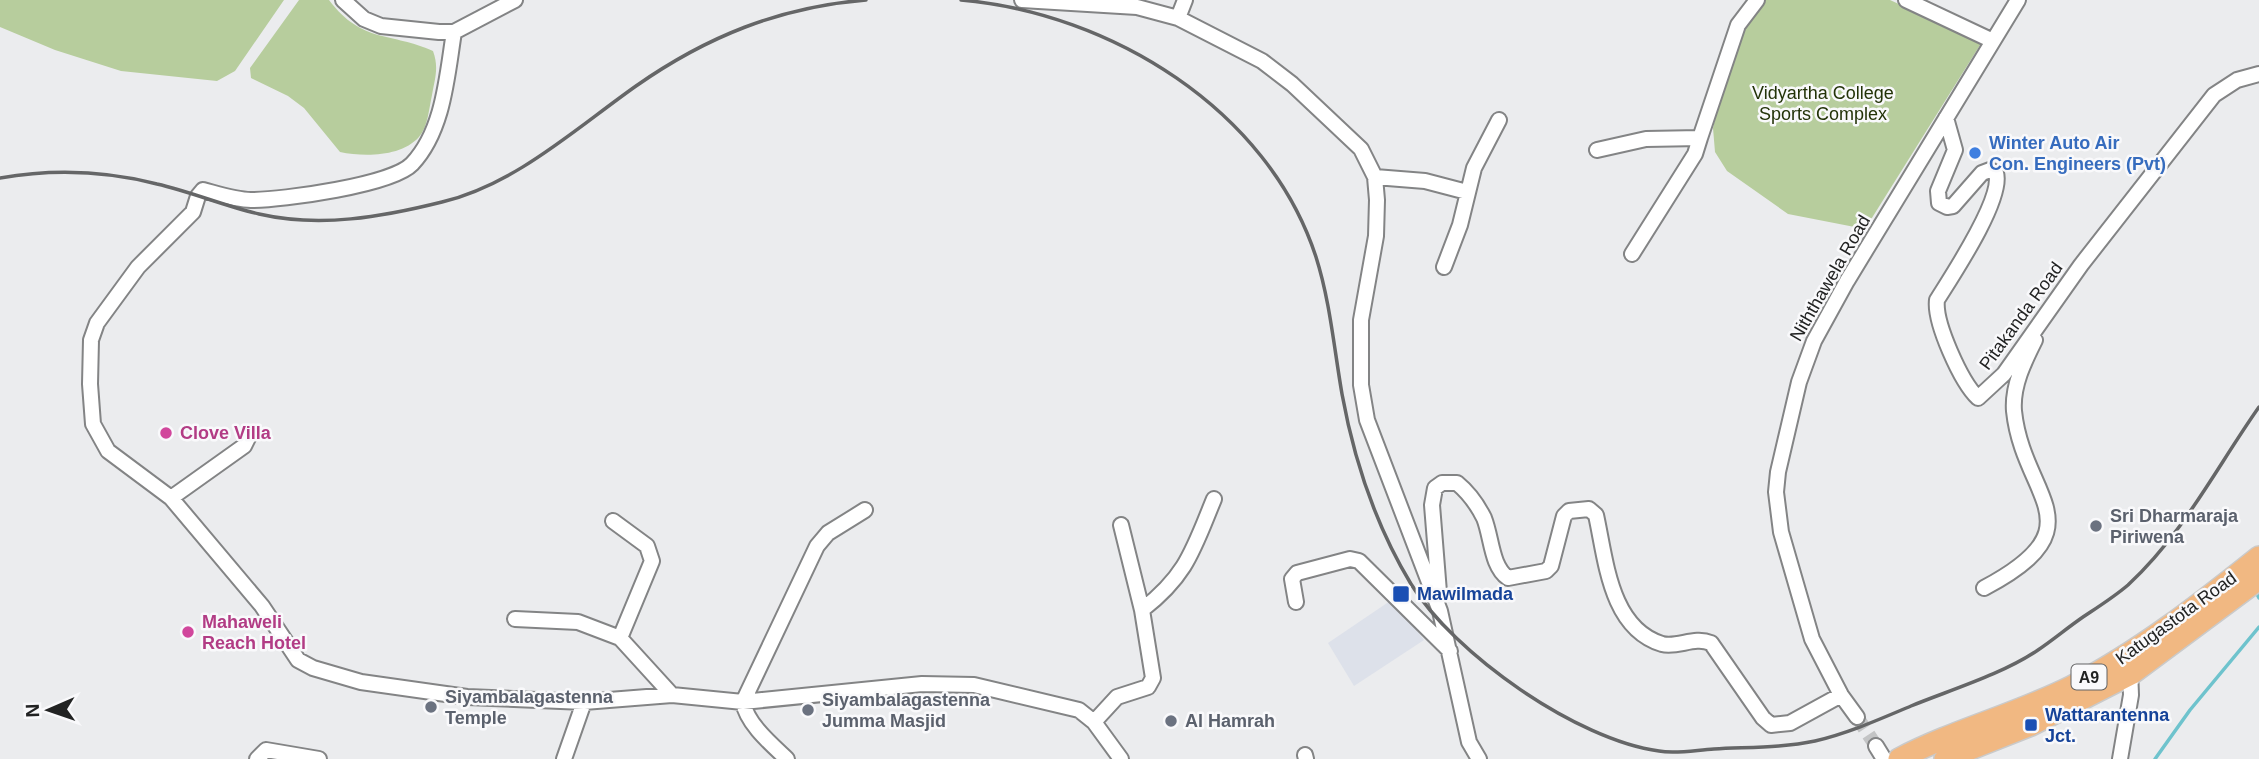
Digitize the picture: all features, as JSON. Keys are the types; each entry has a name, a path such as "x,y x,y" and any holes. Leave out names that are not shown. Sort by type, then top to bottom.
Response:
{"highway":[{"name":"Katugastota Road","path":"1899,759 2130,664 2259,558"},
{"name":"Katugastota Road","path":"1945,759 2031,725 2259,579"}],"street":[{"path":"342,0 364,19 380,26 454,32 515,0"},
{"path":"1022,0 1137,7 1178,18 1262,61 1292,84 1361,149 1375,177 1376,236 1361,320 1361,385 1367,420 1440,611 1469,742 1479,759"},
{"path":"1178,18 1185,0"},
{"path":"1632,254 1695,154 1738,24 1757,0"},
{"path":"1906,0 1993,41"},
{"name":"Niththawela Road","path":"1857,717 1841,695 1812,639 1780,533 1776,492 1778,472 1799,382 1814,341 1847,281 2018,0"},
{"path":"454,32 443,101 428,139 412,164 397,175 312,194 248,200 203,190 193,212 138,267 97,323 92,340 90,384 93,424 99,440 108,451 171,498 262,606 298,660 313,668 361,682 467,697 584,702 672,695 743,702 922,684 974,685 1079,710 1094,722 1121,759"},
{"name":"Pitakanda Road","path":"1946,118 1955,150 1938,191 1939,203 1947,207 1953,206 1982,173 1990,170 1996,173 1999,180 1998,190 1980,228 1937,300 1936,310 1944,336 1978,398 2004,374 2214,94 2237,80 2259,74"},
{"path":"1444,267 1460,225 1474,168 1499,120"},
{"path":"1597,150 1646,139 1700,138"},
{"path":"1375,177 1425,181 1467,192"},
{"path":"1984,588 2015,572 2030,558 2049,528 2047,503 2024,454 2014,409 2018,375 2049,312"},
{"path":"171,498 244,446 250,434"},
{"path":"1440,611 1432,505 1435,488 1442,483 1457,483 1466,491 1483,517 1500,572 1508,578 1546,570 1551,566 1564,516 1569,511 1589,509 1596,515 1609,576 1632,627 1664,645 1702,639 1710,643 1763,718 1771,724 1790,723 1841,695"},
{"path":"1142,610 1169,589 1190,558 1214,499"},
{"path":"787,759 764,736 745,710 743,702 817,546 828,533 865,510"},
{"path":"613,521 647,546 652,561 620,638"},
{"path":"1094,722 1117,697 1148,687 1153,678 1142,610 1121,524"},
{"path":"1296,602 1292,579 1297,573 1350,559 1359,561 1450,651"},
{"path":"515,619 578,622 620,638 672,695"},
{"path":"2120,759 2131,695 2130,664"},
{"path":"565,759 584,702"},
{"path":"1876,746 1884,759"},
{"path":"257,759 266,750 319,759"}],"shaded area":[{"path":"1393,599 1424,640 1354,686 1328,643"}],"green space":[{"path":"0,0 284,0 235,71 217,81 121,71 55,50 0,27"},
{"path":"299,0 329,0 353,24 378,35 433,51 436,73 428,117 422,133 411,144 382,154 340,152 304,108 288,96 251,78 250,68"},
{"name":"Vidyartha College Sports Complex","path":"1764,0 1890,0 1982,42 1865,229 1788,214 1727,171 1715,152 1713,128 1728,60 1750,15"}],"waterway":[{"path":"2257,594 2259,598"},
{"path":"2155,759 2190,710 2259,627"}],"tunnel":[{"path":"1857,717 1876,746"}],"railway":[{"path":"0,178 59,173 118,176 170,187 259,214 305,220 351,219 397,212 469,194 520,169 636,86 717,39 773,17 866,0"},
{"path":"961,0 1017,9 1073,25 1126,48 1176,78 1222,114 1261,156 1293,204 1316,257 1328,308 1347,419 1360,468 1387,539 1411,584 1456,638 1520,690 1556,712 1627,744 1672,752 1778,746 1815,741 1864,725 2024,659 2117,594 2148,565 2183,522 2259,407"}],"place":[{"name":"Winter Auto Air Con. Engineers (Pvt)","path":"1975,153"},
{"name":"Clove Villa","path":"166,433"},
{"name":"Sri Dharmaraja Piriwena","path":"2096,526"},
{"name":"Mawilmada","path":"1401,594"},
{"name":"Mahaweli Reach Hotel","path":"188,632"},
{"name":"Siyambalagastenna Temple","path":"431,707"},
{"name":"Siyambalagastenna Jumma Masjid","path":"808,710"},
{"name":"Al Hamrah","path":"1171,721"},
{"name":"Wattarantenna Jct.","path":"2031,725"}]}
